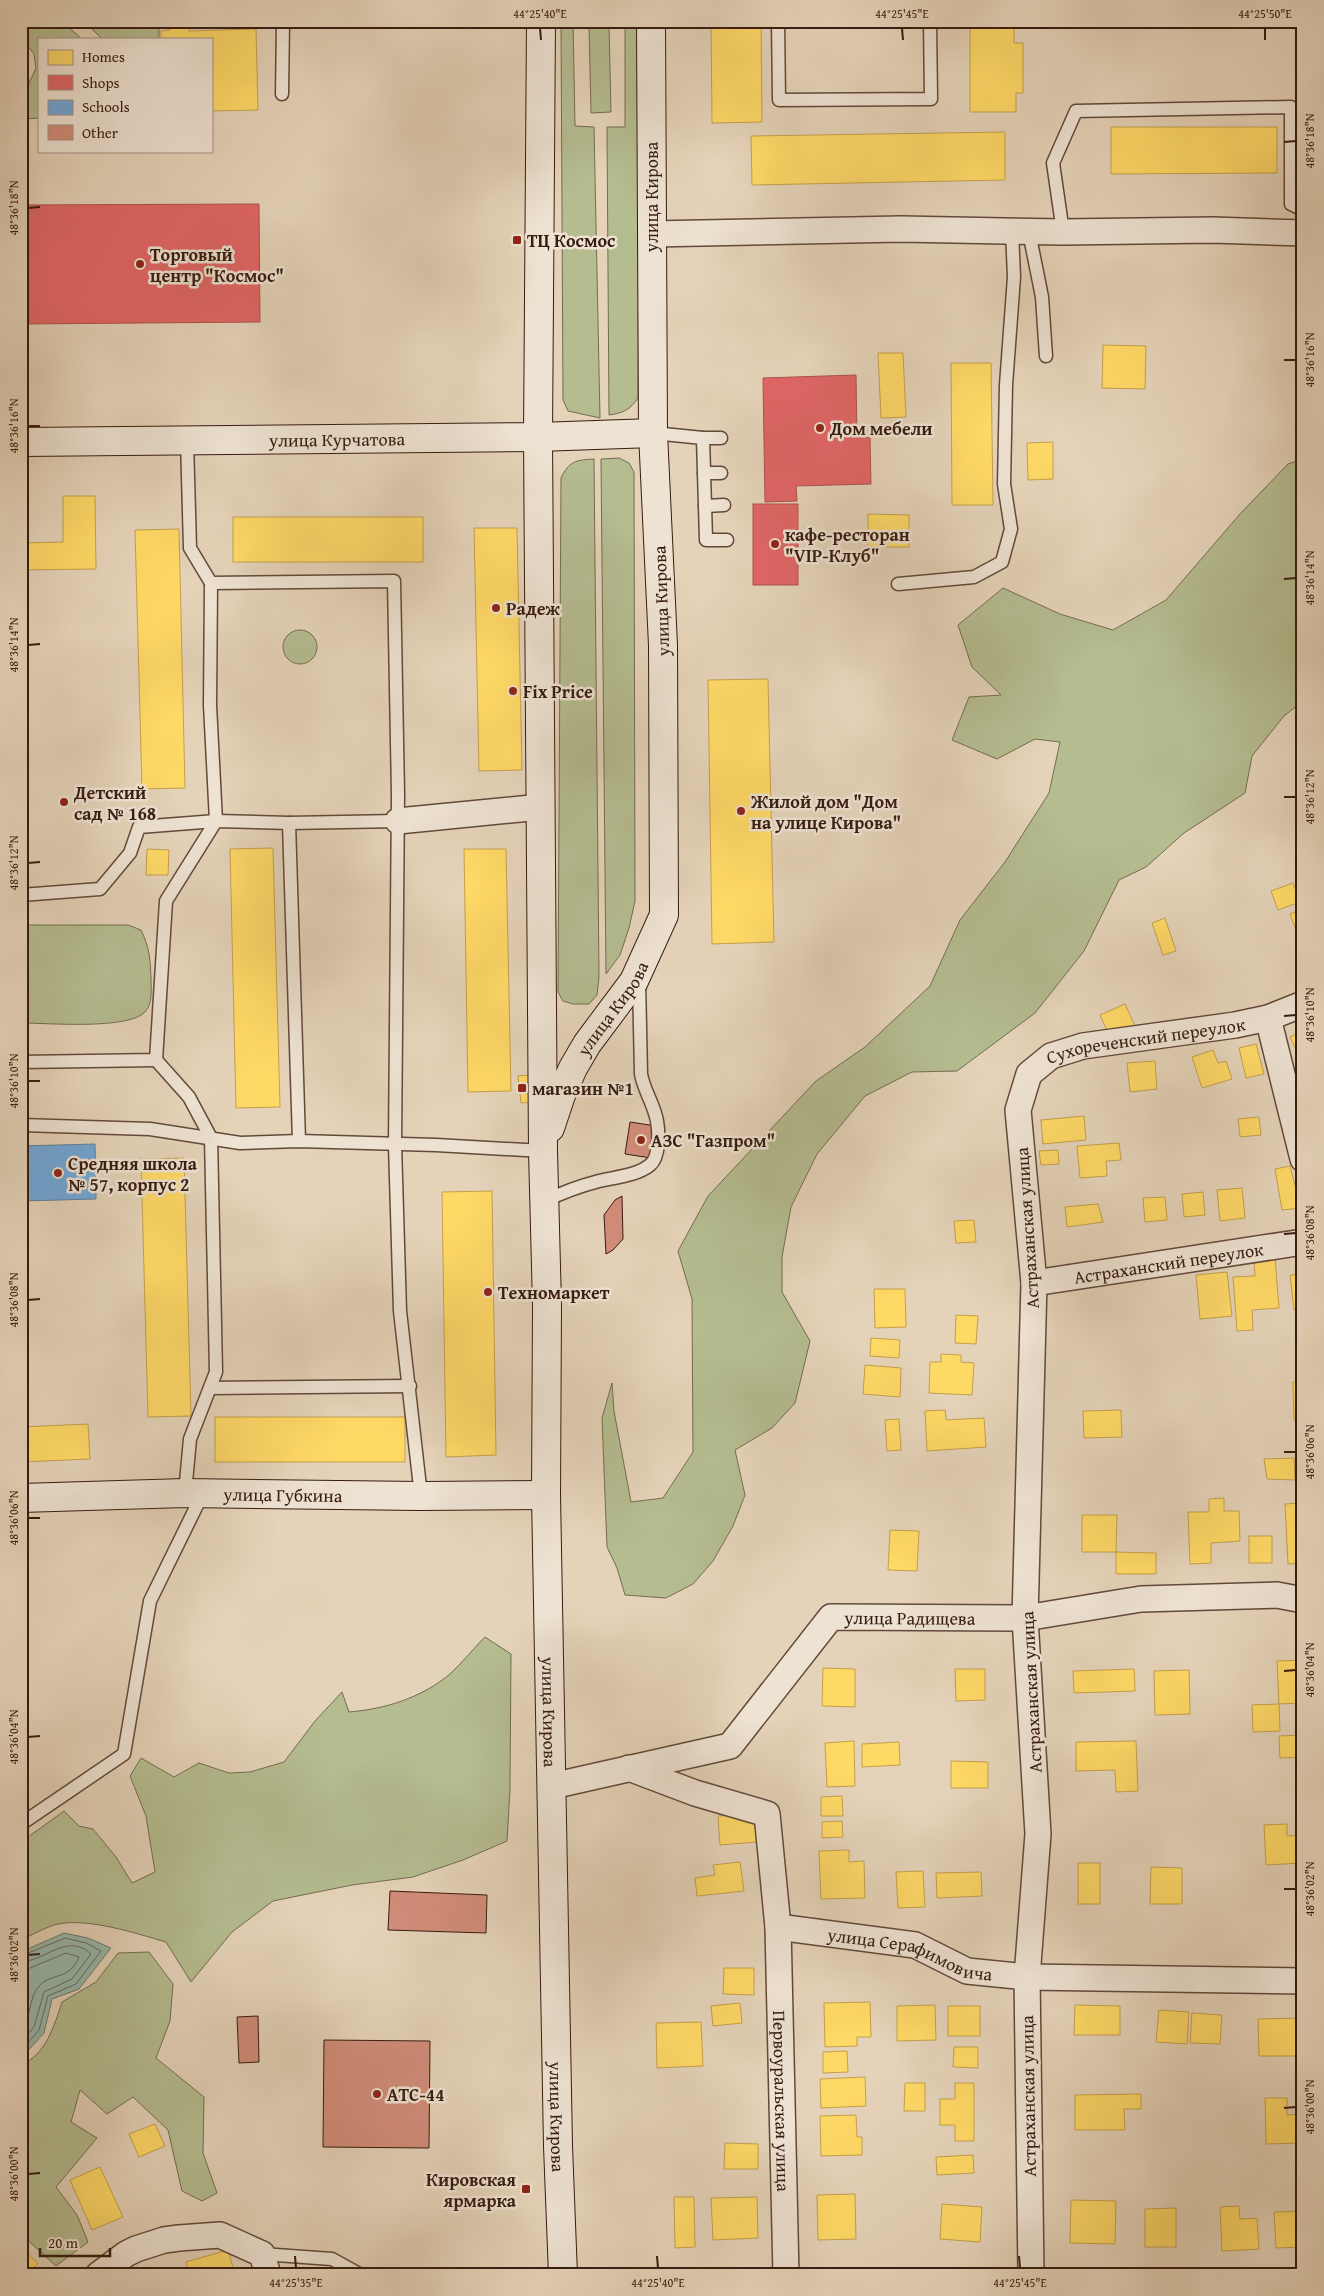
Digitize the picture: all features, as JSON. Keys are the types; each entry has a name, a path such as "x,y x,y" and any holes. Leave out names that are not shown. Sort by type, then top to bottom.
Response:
{"main road":[{"name":"улица Кирова","path":"541,21 538,437 543,1151 547,1305 546,1495 558,2136 563,2275"},
{"name":"улица Кирова","path":"543,1151 561,1095 573,1068 587,1044 634,981 664,915 663,645 653,433 651,21"},
{"name":"улица Курчатова","path":"21,442 538,437 653,433"},
{"name":"улица Губкина","path":"21,1498 194,1494 546,1495"}],"street":[{"path":"652,234 901,229 1063,232 1214,230 1303,233"},
{"path":"398,820 542,807"},
{"name":"Сухореченский переулок","path":"1018,1110 1029,1074 1051,1056 1083,1046 1235,1025 1268,1018 1303,1004"},
{"path":"1268,1018 1303,1159"},
{"name":"Астраханская улица","path":"1018,1110 1034,1283 1026,1618 1038,1834 1027,1977 1031,2275"},
{"name":"Астраханский переулок","path":"1034,1283 1303,1242"},
{"name":"улица Радищева","path":"552,1786 730,1746 831,1617 1026,1618 1141,1599 1277,1595 1303,1600"},
{"path":"629,1768 695,1793 767,1814 778,1927"},
{"name":"улица Серафимовича","path":"778,1927 915,1945 967,1971 1027,1977 1303,1981"},
{"name":"Первоуральская улица","path":"778,1927 786,2275"},
{"path":"98,2275 126,2254 136,2249 164,2240 184,2237 220,2235 265,2264"}],"lane":[{"path":"282,94 283,21"},
{"path":"778,21 779,100 931,99 930,21"},
{"path":"1063,232 1054,163 1076,111 1291,107 1291,204 1303,210"},
{"path":"1021,231 1042,297 1046,356"},
{"path":"898,584 974,577 1002,562 1011,529 1004,484 1006,384 1014,277 1021,231"},
{"path":"653,433 721,438"},
{"path":"703,438 706,540 727,540"},
{"path":"21,1824 124,1754 150,1601 194,1494 190,1439 216,1372 211,1138 189,1097 156,1060 166,901 216,821 210,705 211,583 190,548 187,441"},
{"path":"704,474 721,473"},
{"path":"705,506 724,506"},
{"path":"211,583 394,580 398,820 396,1145 400,1311 422,1496"},
{"path":"21,895 100,889 130,853 139,827 216,821 289,823 398,820"},
{"path":"289,823 299,1142"},
{"path":"545,1200 565,1191 632,1174 651,1164 654,1158 658,1134 657,1122 643,1086 641,1074 638,971"},
{"path":"21,1062 156,1060"},
{"path":"21,1125 150,1129 240,1143 299,1142 543,1151"},
{"path":"210,1388 410,1386"},
{"path":"265,2264 332,2259 361,2275"}],"green space":[{"path":"21,21 61,21 81,38 38,38 38,118 21,119 21,93 26,90 36,68 34,54 21,37"},
{"path":"84,21 159,21 159,38 101,38"},
{"path":"561,21 573,21 575,126 594,127 600,418 568,411 563,400"},
{"path":"625,21 640,21 638,398 626,410 609,415 607,127 625,127"},
{"path":"589,26 609,26 611,112 591,113"},
{"path":"619,458 629,463 634,472 635,901 620,955 606,974 601,459"},
{"path":"594,459 599,977 597,995 589,1004 573,1004 563,1001 558,992 561,478 567,468 574,462"},
{"path":"1303,459 1303,701 1284,716 1252,756 1245,793 1184,833 1146,867 1119,880 1084,951 1035,1013 957,1071 912,1072 865,1096 817,1154 791,1207 782,1257 782,1292 810,1341 795,1403 772,1428 735,1450 745,1495 733,1526 713,1561 693,1584 666,1598 625,1595 617,1568 607,1547 602,1418 612,1383 614,1411 631,1502 663,1498 693,1452 692,1299 678,1251 708,1196 816,1081 865,1047 930,986 960,920 1005,862 1049,793 1060,742 1035,739 997,759 952,740 969,697 1001,695 972,667 958,625 1003,588 1060,614 1113,630 1166,600 1240,514 1288,464"},
{"path":"300,630 307,631 312,635 316,640 316,654 312,659 307,663 300,664 293,663 288,659 284,654 283,647 284,640 288,635 293,631"},
{"path":"21,925 128,925 141,930 148,948 150,965 151,996 148,1009 136,1018 105,1023 21,1023"},
{"path":"485,1637 511,1654 510,1789 507,1841 463,1860 413,1877 352,1885 273,1901 232,1932 191,1982 166,1942 126,1931 84,1923 58,1924 21,1940 21,1842 64,1811 79,1826 93,1829 116,1857 132,1883 155,1872 146,1816 130,1776 141,1758 174,1777 199,1763 229,1773 250,1772 284,1762 315,1721 342,1692 349,1712 389,1705 415,1696 450,1674"},
{"path":"149,1952 173,1984 170,2021 156,2058 204,2097 203,2153 217,2193 202,2201 182,2191 168,2130 133,2097 107,2114 80,2090 71,2122 97,2138 56,2187 77,2215 88,2242 56,2266 21,2234 21,2064 37,2054 43,2047 62,2002 96,1982 118,1953"}],"water":[{"path":"64,1933 88,1938 111,1948 79,1989 52,1999 44,2033 21,2058 21,1952"}],"building: Homes":[{"path":"169,21 188,21 189,31 256,29 258,110 212,111 212,38 161,38 161,31 170,30"},
{"path":"711,21 761,21 762,122 712,123"},
{"path":"970,21 1014,21 1014,43 1023,43 1023,93 1016,93 1016,112 970,112"},
{"path":"1111,127 1277,127 1277,173 1111,174"},
{"path":"1005,132 1005,180 752,185 751,136"},
{"path":"1103,345 1146,346 1145,389 1102,388"},
{"path":"878,353 903,353 906,417 881,418"},
{"path":"951,363 991,363 993,505 952,505"},
{"path":"1053,442 1053,479 1028,480 1027,443"},
{"path":"63,496 95,496 96,569 21,570 21,543 63,542"},
{"path":"868,514 909,515 909,547 868,547"},
{"path":"233,517 423,517 423,562 233,562"},
{"path":"474,528 517,528 522,770 479,771"},
{"path":"179,529 185,788 142,789 135,530"},
{"name":"Жилой дом \"Дом на улице Кирова\"","path":"768,679 774,942 712,944 708,680"},
{"path":"273,848 280,1107 236,1108 230,849"},
{"path":"147,849 169,850 168,875 146,875"},
{"path":"464,849 506,849 511,1091 468,1092"},
{"path":"1293,883 1300,902 1278,910 1271,891"},
{"path":"1303,910 1303,949 1290,914"},
{"path":"1165,918 1176,951 1163,955 1152,923"},
{"path":"1125,1004 1135,1026 1110,1037 1100,1015"},
{"path":"1303,1031 1303,1058 1301,1059 1290,1037"},
{"path":"1256,1044 1264,1074 1246,1078 1239,1048"},
{"path":"1213,1050 1218,1063 1226,1061 1232,1079 1202,1088 1192,1057"},
{"path":"1155,1061 1157,1089 1130,1092 1127,1063"},
{"path":"531,1075 534,1102 521,1103 518,1076"},
{"path":"1084,1116 1086,1140 1043,1144 1041,1120"},
{"path":"1259,1117 1261,1135 1240,1137 1238,1119"},
{"path":"1119,1143 1121,1160 1106,1161 1107,1176 1080,1178 1077,1146"},
{"path":"1058,1150 1059,1164 1041,1165 1039,1151"},
{"path":"184,1158 191,1416 148,1417 141,1159"},
{"path":"1290,1166 1301,1208 1282,1210 1275,1169"},
{"path":"1242,1188 1245,1218 1220,1221 1217,1190"},
{"path":"492,1191 496,1455 446,1457 442,1192"},
{"path":"1203,1192 1205,1215 1184,1217 1182,1194"},
{"path":"1165,1197 1167,1220 1145,1222 1143,1198"},
{"path":"1098,1204 1103,1222 1067,1227 1065,1207"},
{"path":"974,1220 976,1242 956,1243 954,1221"},
{"path":"1275,1257 1279,1308 1252,1310 1253,1330 1237,1331 1233,1277 1255,1276 1254,1258"},
{"path":"1227,1272 1232,1316 1200,1319 1196,1275"},
{"path":"1303,1274 1303,1309 1294,1310 1290,1275"},
{"path":"874,1289 905,1289 906,1327 875,1328"},
{"path":"956,1315 978,1316 976,1344 955,1343"},
{"path":"1297,1334 1303,1334 1303,1367 1301,1367"},
{"path":"871,1338 900,1340 899,1358 870,1356"},
{"path":"941,1354 961,1355 961,1362 974,1363 972,1395 929,1393 930,1362 941,1362"},
{"path":"865,1365 901,1368 900,1397 863,1394"},
{"path":"1293,1382 1303,1382 1303,1420 1294,1420"},
{"path":"945,1410 946,1420 984,1418 986,1447 927,1451 925,1411"},
{"path":"1121,1410 1122,1437 1084,1438 1083,1411"},
{"path":"215,1417 405,1417 405,1462 215,1462"},
{"path":"899,1419 901,1450 887,1451 885,1420"},
{"path":"88,1424 90,1459 21,1462 21,1427"},
{"path":"1294,1458 1295,1480 1267,1479 1264,1459"},
{"path":"1224,1498 1224,1511 1239,1511 1240,1541 1211,1543 1211,1563 1190,1564 1188,1512 1209,1512 1209,1499"},
{"path":"1302,1503 1303,1563 1288,1564 1285,1504"},
{"path":"1082,1515 1117,1515 1116,1552 1082,1552"},
{"path":"890,1530 919,1531 917,1571 888,1570"},
{"path":"1249,1536 1272,1536 1272,1563 1249,1563"},
{"path":"1116,1552 1156,1553 1156,1574 1116,1574"},
{"path":"1303,1660 1303,1703 1279,1704 1277,1661"},
{"path":"823,1668 855,1669 855,1707 822,1706"},
{"path":"955,1669 985,1669 985,1700 956,1701"},
{"path":"1134,1669 1135,1691 1074,1693 1073,1671"},
{"path":"1189,1670 1190,1714 1155,1715 1154,1671"},
{"path":"1279,1704 1280,1731 1253,1732 1252,1705"},
{"path":"1303,1735 1303,1757 1280,1758 1279,1736"},
{"path":"854,1741 855,1786 827,1787 825,1743"},
{"path":"1136,1741 1138,1791 1116,1792 1115,1770 1076,1771 1076,1742"},
{"path":"899,1742 900,1765 862,1767 862,1744"},
{"path":"951,1761 988,1762 988,1788 951,1788"},
{"path":"842,1796 843,1816 821,1816 821,1797"},
{"path":"756,1814 757,1842 720,1845 718,1816"},
{"path":"842,1821 843,1837 822,1838 822,1822"},
{"path":"1287,1824 1287,1836 1303,1835 1303,1863 1266,1865 1264,1825"},
{"path":"849,1850 849,1862 864,1861 865,1898 821,1899 819,1851"},
{"path":"740,1862 744,1891 697,1896 695,1878 715,1875 713,1865"},
{"path":"1078,1863 1100,1863 1100,1904 1078,1904"},
{"path":"1151,1867 1182,1868 1182,1904 1150,1904"},
{"path":"923,1871 925,1907 898,1908 896,1872"},
{"path":"981,1872 982,1896 937,1898 936,1873"},
{"path":"724,1968 754,1968 754,1995 723,1994"},
{"path":"870,2002 871,2037 857,2037 857,2046 825,2047 824,2003"},
{"path":"740,2003 742,2023 713,2026 711,2006"},
{"path":"935,2005 936,2040 897,2041 897,2006"},
{"path":"1075,2005 1120,2006 1120,2035 1074,2035"},
{"path":"948,2006 980,2006 980,2036 948,2036"},
{"path":"1159,2010 1189,2012 1187,2044 1156,2042"},
{"path":"1192,2013 1222,2015 1220,2044 1190,2043"},
{"path":"1303,2018 1303,2056 1259,2056 1258,2019"},
{"path":"701,2022 703,2066 657,2068 656,2023"},
{"path":"954,2047 978,2047 978,2068 953,2067"},
{"path":"847,2051 848,2072 823,2073 823,2052"},
{"path":"865,2077 866,2106 821,2108 820,2079"},
{"path":"905,2083 925,2083 925,2111 904,2111"},
{"path":"955,2083 974,2083 974,2141 955,2141 955,2125 940,2125 940,2099 955,2099"},
{"path":"1141,2094 1141,2109 1124,2109 1125,2130 1075,2130 1075,2095"},
{"path":"1265,2098 1287,2098 1287,2115 1303,2114 1303,2143 1266,2144"},
{"path":"856,2115 857,2137 862,2137 862,2155 821,2156 820,2116"},
{"path":"155,2124 165,2146 139,2157 129,2134"},
{"path":"725,2143 758,2144 758,2169 724,2169"},
{"path":"973,2155 974,2173 937,2175 936,2157"},
{"path":"100,2167 123,2217 92,2230 70,2180"},
{"path":"855,2194 856,2239 818,2240 817,2195"},
{"path":"674,2197 694,2197 695,2247 675,2248"},
{"path":"757,2197 758,2238 713,2240 711,2198"},
{"path":"1071,2200 1116,2201 1115,2244 1070,2243"},
{"path":"942,2204 982,2207 980,2242 940,2239"},
{"path":"1239,2206 1240,2219 1257,2218 1259,2249 1222,2251 1220,2207"},
{"path":"1176,2208 1176,2247 1145,2247 1145,2209"},
{"path":"1303,2211 1303,2247 1276,2248 1274,2212"},
{"path":"228,2250 235,2275 190,2275 186,2262"},
{"path":"26,2251 38,2264 33,2268 39,2275 21,2275 21,2256"}],"building: Shops":[{"name":"Торговый центр \"Космос\"","path":"259,204 260,322 21,324 21,205"},
{"path":"856,375 857,437 870,437 871,484 796,486 797,501 765,502 763,378"},
{"name":"кафе-ресторан \"VIP-Клуб\"","path":"753,504 798,504 798,585 753,585"}],"building: Schools":[{"name":"Средняя школа № 57, корпус 2","path":"95,1144 96,1199 21,1201 21,1146"}],"building: Other":[{"name":"АЗС \"Газпром\"","path":"630,1122 656,1126 651,1158 625,1154"},
{"path":"622,1196 623,1239 613,1250 606,1254 604,1215 615,1200"},
{"path":"390,1891 487,1895 486,1933 388,1930"},
{"path":"258,2016 259,2062 239,2063 237,2017"},
{"name":"АТС-44","path":"324,2040 430,2041 429,2148 323,2147"}],"place":[{"name":"ТЦ Космос","path":"517,240"},
{"name":"Торговый центр \"Космос\"","path":"140,264"},
{"name":"Дом мебели","path":"820,428"},
{"name":"кафе-ресторан \"VIP-Клуб\"","path":"775,544"},
{"name":"Радеж","path":"496,608"},
{"name":"Fix Price","path":"513,691"},
{"name":"Детский сад № 168","path":"64,802"},
{"name":"Жилой дом \"Дом на улице Кирова\"","path":"741,811"},
{"name":"магазин №1","path":"522,1088"},
{"name":"АЗС \"Газпром\"","path":"641,1140"},
{"name":"Средняя школа № 57, корпус 2","path":"58,1173"},
{"name":"Техномаркет","path":"488,1292"},
{"name":"АТС-44","path":"377,2094"},
{"name":"Кировская ярмарка","path":"526,2189"}]}
